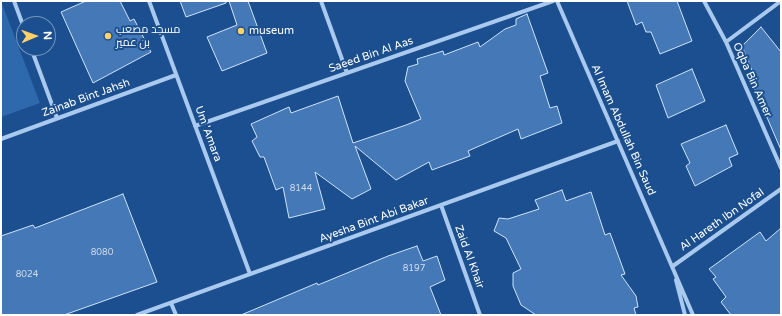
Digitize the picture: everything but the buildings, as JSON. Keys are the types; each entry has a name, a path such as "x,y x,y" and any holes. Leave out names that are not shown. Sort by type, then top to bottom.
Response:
{"street":[{"path":"14,1 20,16"},
{"name":"Um 'Amara","path":"149,1 250,274"},
{"path":"321,1 347,73"},
{"name":"Saeed Bin Al Aas","path":"195,126 553,1"},
{"name":"Al Imam Abdullah Bin Saud","path":"557,1 693,315"},
{"name":"Oqba Bin Amer","path":"704,1 726,42 781,168"},
{"path":"726,42 781,1"},
{"path":"34,56 57,118"},
{"name":"Zainab Bint Jahsh","path":"1,139 176,75"},
{"name":"Ayesha Bint Abi Bakar","path":"137,315 618,141"},
{"name":"Al Hareth Ibn Nofal","path":"673,266 781,189"},
{"name":"Zaid Al Khair","path":"441,205 480,315"},
{"name":"Al Imam Abdullah Bin Saud","path":"673,266 685,315"},
{"path":"172,303 176,315"}],"shaded area":[{"path":"1,1 16,40 16,56 22,56 40,103 1,117"}],"place":[{"name":"museum","path":"241,31"},
{"name":"مسجد مصعب بن عمير","path":"108,36"}]}
